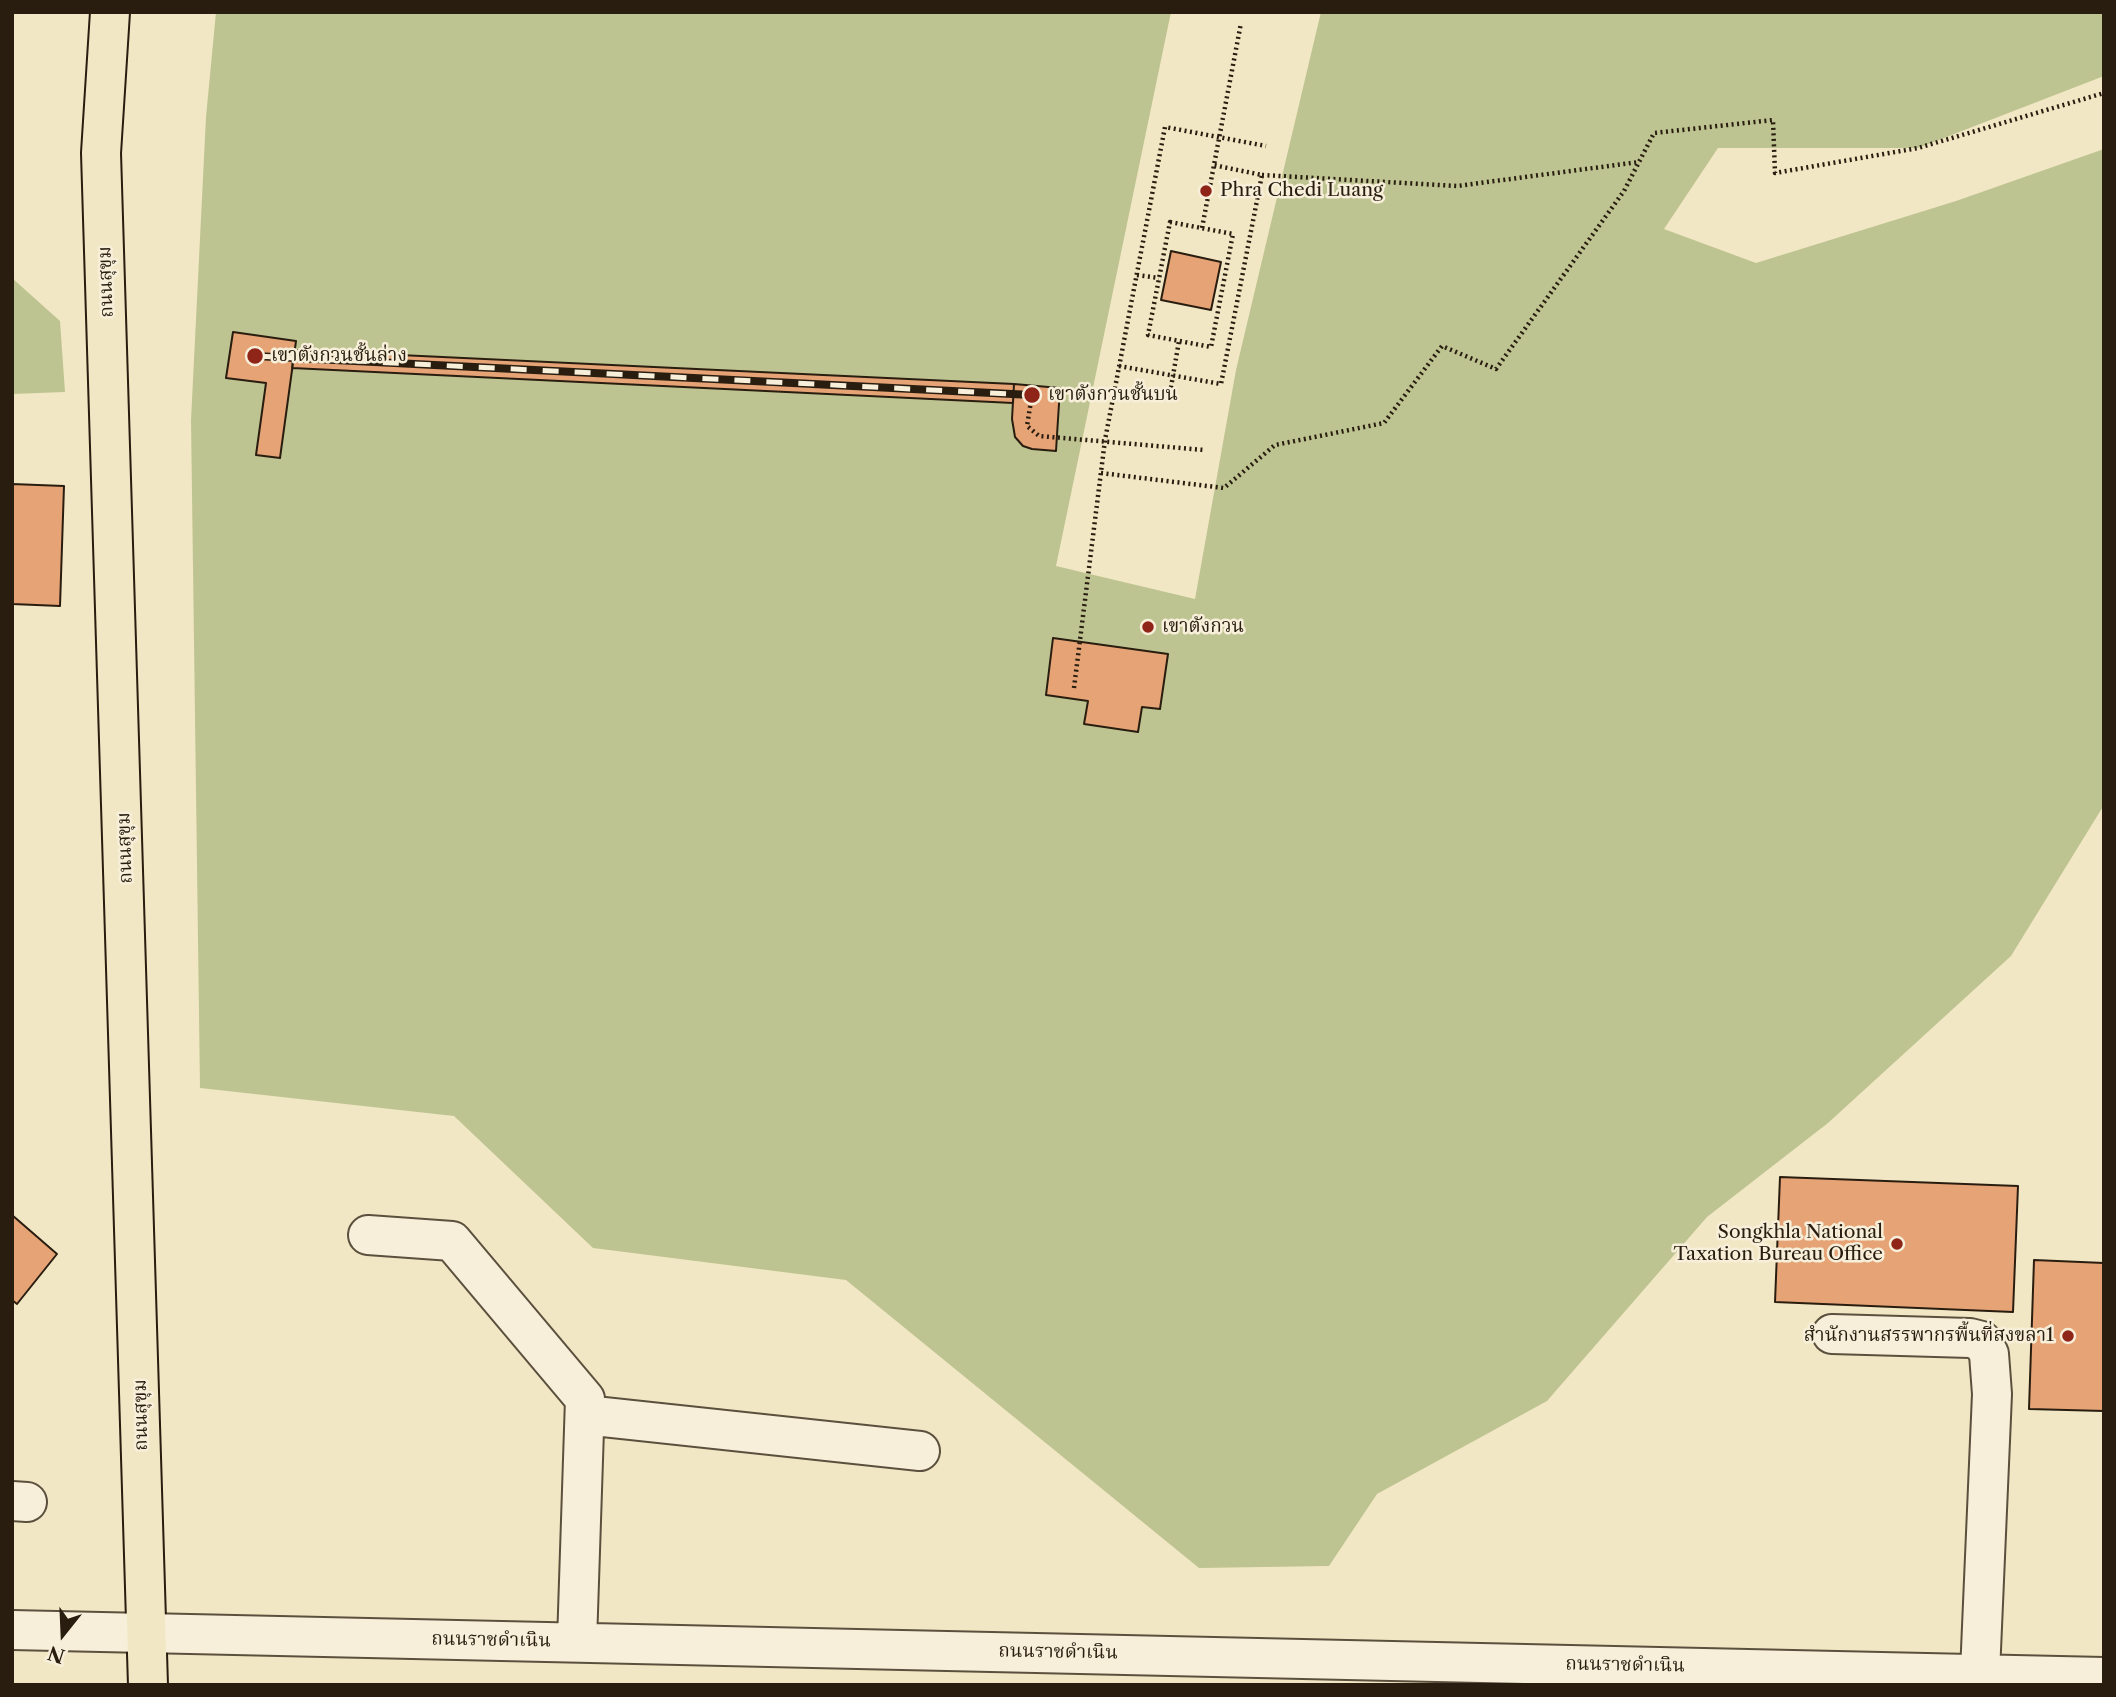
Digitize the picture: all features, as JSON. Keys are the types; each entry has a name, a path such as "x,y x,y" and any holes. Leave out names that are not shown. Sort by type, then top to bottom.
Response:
{"main road":[{"name":"ถนนสุขุม","path":"110,12 101,153 115,511 148,1685"}],"street":[{"path":"368,1235 452,1241 586,1399 577,1642"},
{"path":"1832,1334 1970,1338 1982,1341 1989,1354 1992,1394 1980,1673"},
{"path":"585,1415 920,1451"},
{"name":"ถนนราชดำเนิน","path":"12,1630 2104,1677"}],"path":[{"path":"1202,228 1241,23"},
{"path":"1101,473 1224,488 1276,445 1384,423 1442,346 1496,369 1624,191 1654,133 1773,120 1775,173 1918,148 2104,93"},
{"path":"1074,688 1105,440 1165,127 1266,146"},
{"path":"1213,165 1262,175 1457,186 1639,162"},
{"path":"1119,366 1221,384 1262,175"},
{"path":"1170,222 1233,234 1211,347 1148,334 1159,278 1170,222"},
{"path":"1137,275 1159,278"},
{"path":"1170,393 1180,341"},
{"path":"1032,395 1027,426 1039,436 1204,450"}],"green space":[{"path":"216,12 1171,12 1056,566 1195,599 1236,370 1321,12 2104,12 2104,76 1918,148 1718,148 1664,229 1756,263 1956,201 2104,149 2104,805 2011,956 1828,1123 1707,1217 1547,1401 1377,1494 1329,1566 1199,1568 846,1280 593,1248 454,1116 200,1088 191,420 206,117"},
{"path":"12,278 60,321 65,392 12,394"}],"building":[{"path":"1171,251 1221,262 1211,310 1161,300"},
{"path":"233,332 296,341 280,458 256,455 266,383 226,378"},
{"path":"294,350 1014,384 1013,403 292,368"},
{"path":"1014,384 1060,388 1056,451 1023,446 1015,437 1012,419"},
{"path":"12,484 64,486 60,606 12,604"},
{"path":"1053,638 1168,654 1160,709 1142,707 1138,732 1084,724 1088,701 1046,695"},
{"name":"Songkhla National Taxation Bureau Office","path":"1780,1177 2018,1186 2013,1312 1775,1302"},
{"path":"12,1215 57,1254 17,1304 12,1300"},
{"name":"สำนักงานสรรพากรพื้นที่สงขลา1","path":"2034,1260 2104,1263 2104,1411 2029,1409"}],"railway":[{"path":"255,356 1032,395"}],"place":[{"name":"Phra Chedi Luang","path":"1206,191"},
{"name":"เขาตังกวนชั้นล่าง","path":"255,356"},
{"name":"เขาตังกวนชั้นบน","path":"1032,395"},
{"name":"เขาตังกวน","path":"1148,627"},
{"name":"Songkhla National Taxation Bureau Office","path":"1897,1244"},
{"name":"สำนักงานสรรพากรพื้นที่สงขลา1","path":"2068,1336"}]}
